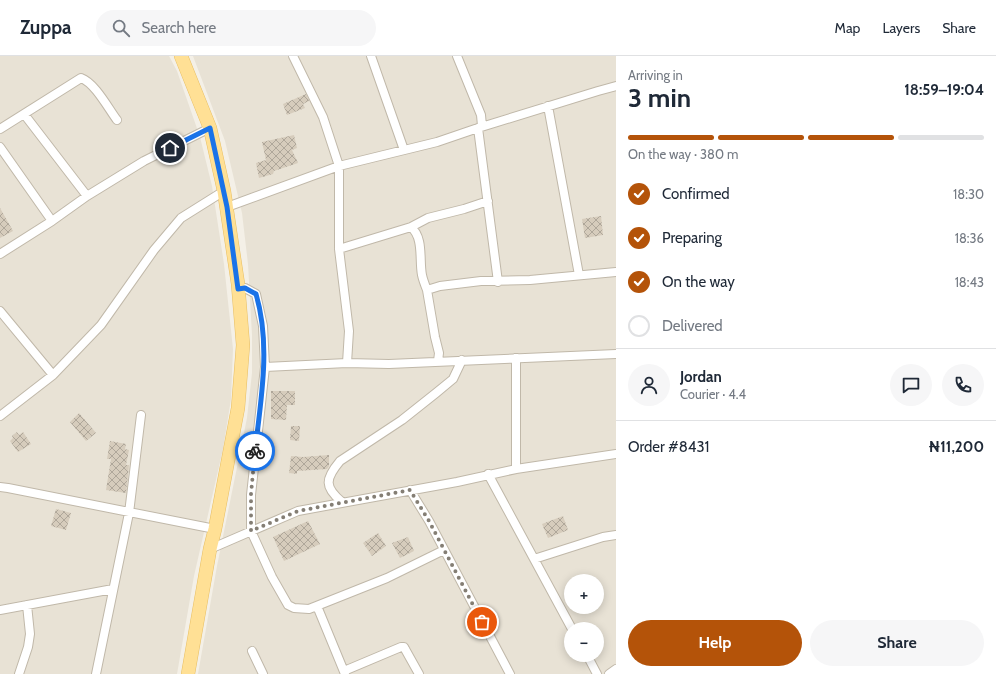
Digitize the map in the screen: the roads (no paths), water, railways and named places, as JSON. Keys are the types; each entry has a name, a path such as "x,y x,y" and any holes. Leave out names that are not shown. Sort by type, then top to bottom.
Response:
{"main road":[{"path":"181,56 210,128 224,191 238,289 243,345 238,408 210,549 188,674"}],"street":[{"path":"293,56 323,117 339,166 340,249 349,331 347,364"},
{"path":"371,56 404,150"},
{"path":"458,56 481,115 480,127 498,282"},
{"path":"0,129 81,78 85,79 92,86 118,120"},
{"path":"227,207 339,166 437,142 480,127 616,86"},
{"path":"548,106 579,275"},
{"path":"24,114 87,196"},
{"path":"0,254 52,221 87,196 144,161 210,128"},
{"path":"0,147 52,221"},
{"path":"0,416 53,375 101,325 154,250 181,218 224,191"},
{"path":"340,249 411,227 424,220 488,201"},
{"path":"411,227 415,230 418,238 422,274 427,290 439,353 438,361"},
{"path":"427,290 440,286 481,282 498,282 616,272"},
{"path":"238,289 245,288 256,294 263,326 265,367 251,494 251,531 272,577 288,605 294,608 309,609 325,601 387,578 444,550"},
{"path":"0,311 3,322 53,375"},
{"path":"265,367 389,364 616,354"},
{"path":"516,358 516,469"},
{"path":"342,502 330,491 329,485 332,470 340,461 402,420 436,393 453,378 462,360"},
{"path":"96,674 129,512 141,415"},
{"path":"210,549 298,511 457,482 488,474 616,454"},
{"path":"488,474 568,622"},
{"path":"0,487 215,529"},
{"path":"410,490 429,521 510,674"},
{"path":"534,559 603,537 616,535"},
{"path":"0,610 113,589"},
{"path":"19,674 28,647 30,634 27,605"},
{"path":"317,606 344,673 404,647 419,674"},
{"path":"252,651 263,674"},
{"path":"591,662 597,674"},
{"path":"609,674 616,669"}]}
